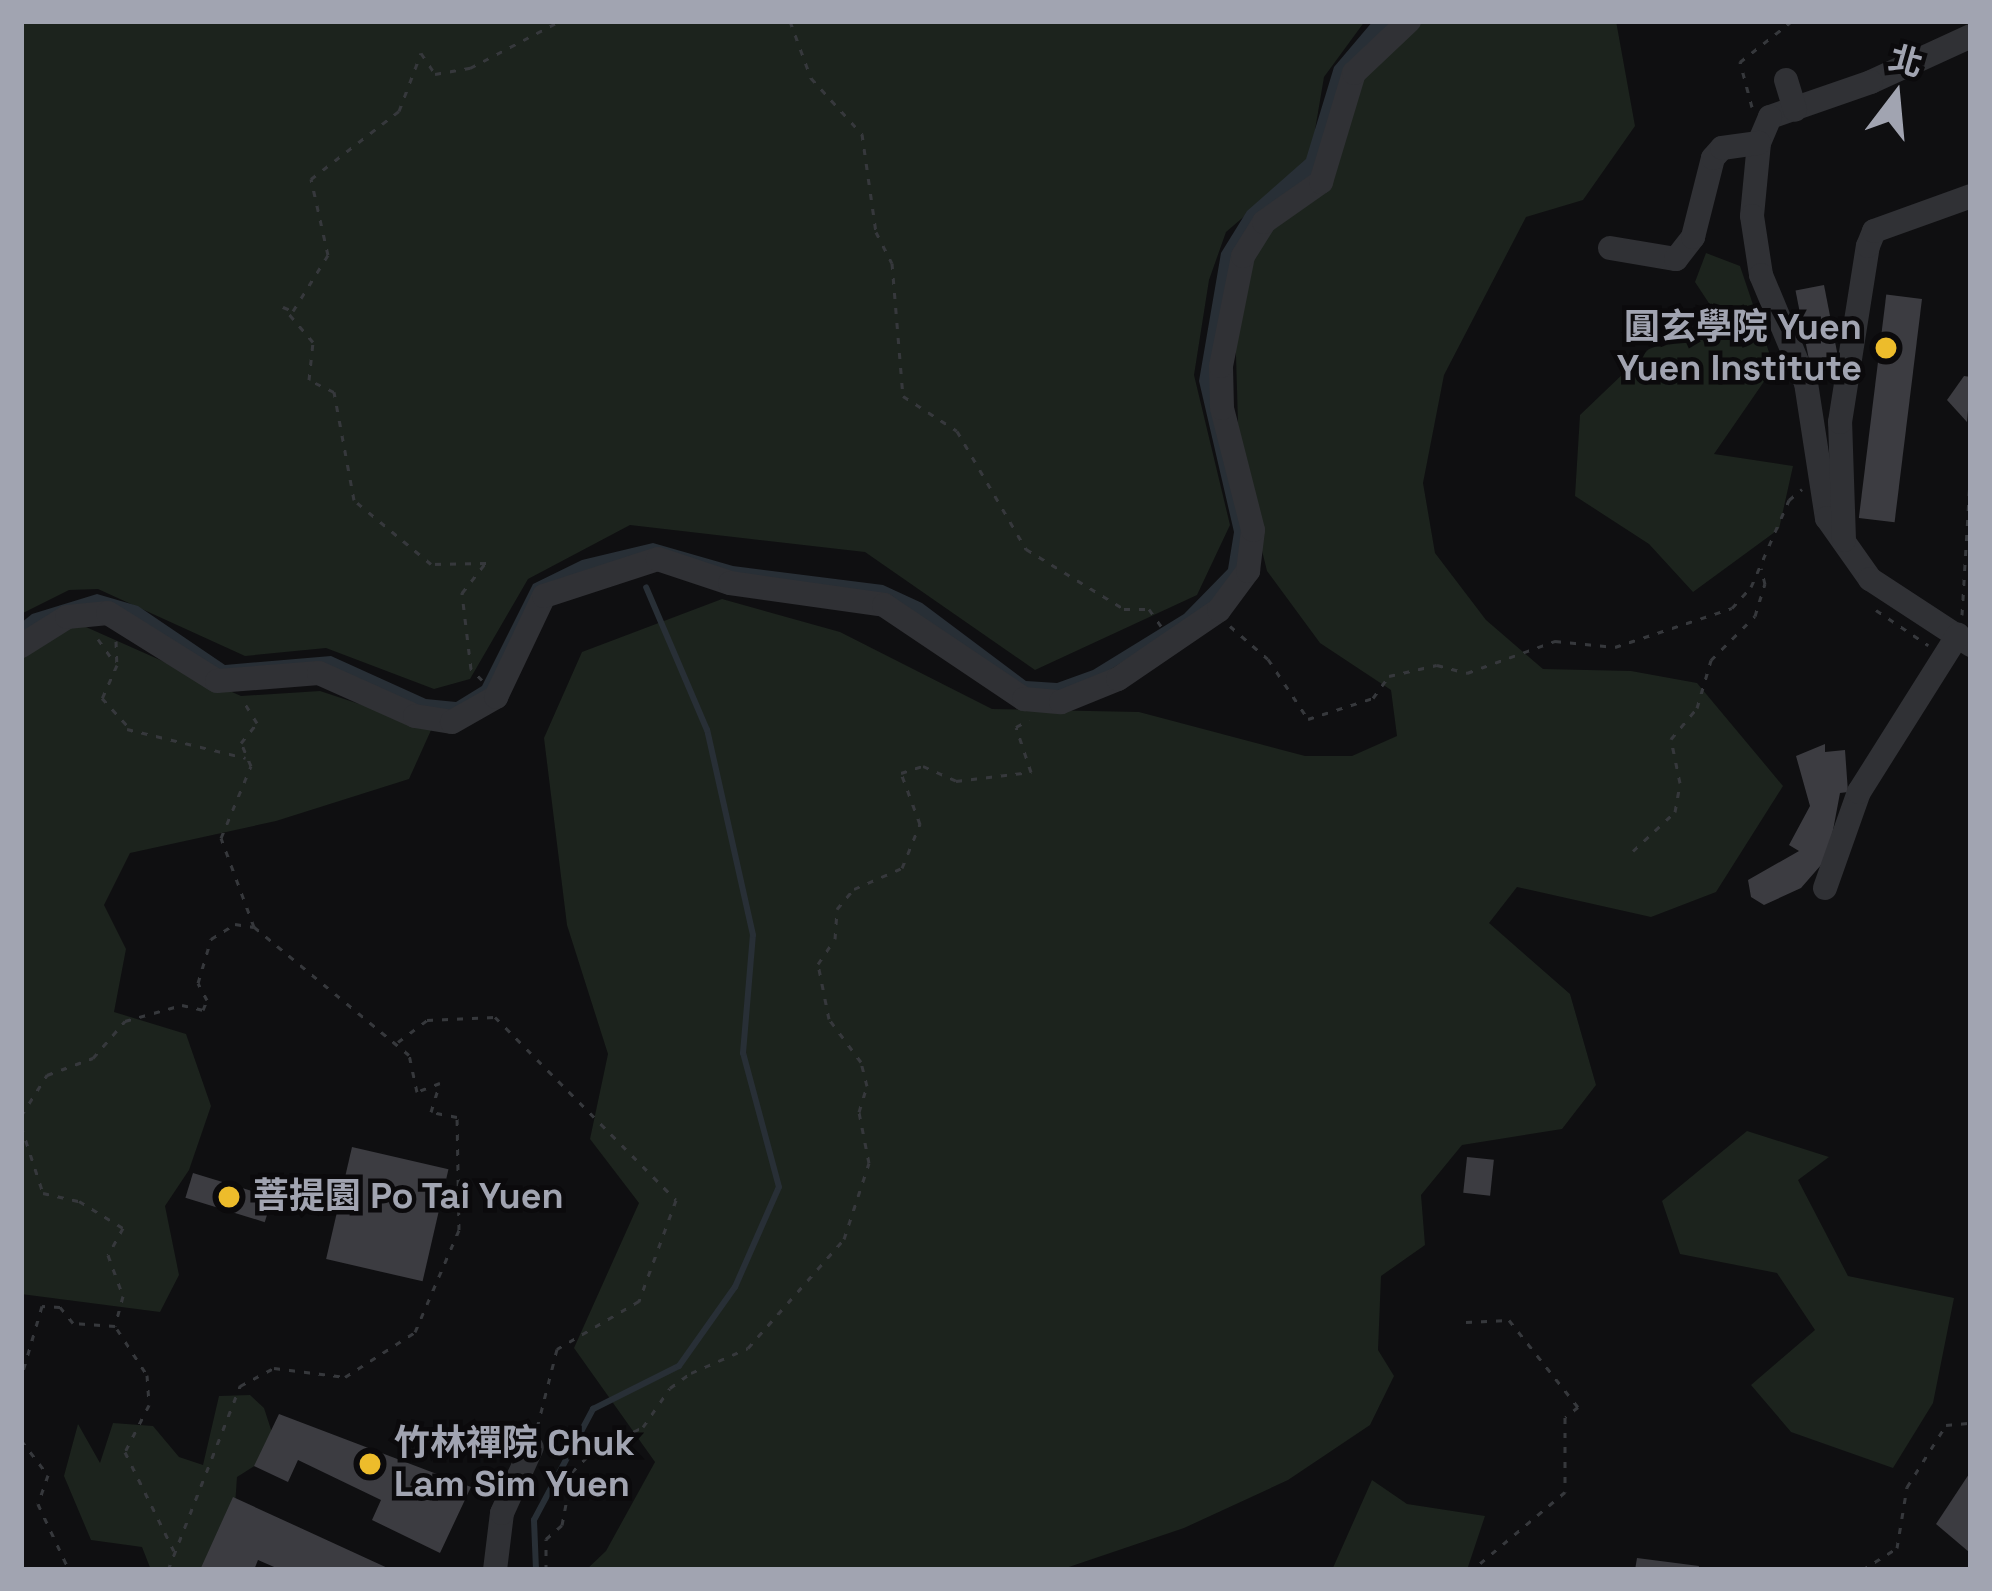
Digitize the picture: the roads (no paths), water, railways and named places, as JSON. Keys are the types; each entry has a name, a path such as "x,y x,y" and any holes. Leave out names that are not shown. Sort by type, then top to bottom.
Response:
{"street":[{"path":"21,646 67,617 95,611 124,619 217,681 319,673 441,722 496,697 544,596 658,559 730,583 884,605 1005,693 1061,702 1173,644 1219,610 1252,560 1253,530 1222,408 1221,366 1243,256 1264,222 1315,191 1354,73 1409,21"},
{"path":"1825,888 1859,792 1963,636 1902,605 1845,548 1817,483 1806,383 1761,275 1751,216 1759,143 1770,117 1971,36"},
{"path":"1786,80 1795,110"},
{"path":"1610,248 1676,259 1693,237 1713,158 1722,148 1759,143"},
{"path":"1845,548 1840,422 1868,246 1887,225 1971,196"},
{"path":"495,1570 502,1513 532,1447"}],"waterway":[{"path":"536,1570 534,1520 593,1409 679,1366 735,1287 779,1187 743,1053 753,935 707,730 646,587"}],"place":[{"name":"圓玄學院 Yuen Yuen Institute","path":"1886,348"},
{"name":"菩提園 Po Tai Yuen","path":"229,1197"},
{"name":"竹林禪院 Chuk Lam Sim Yuen","path":"370,1464"}]}
